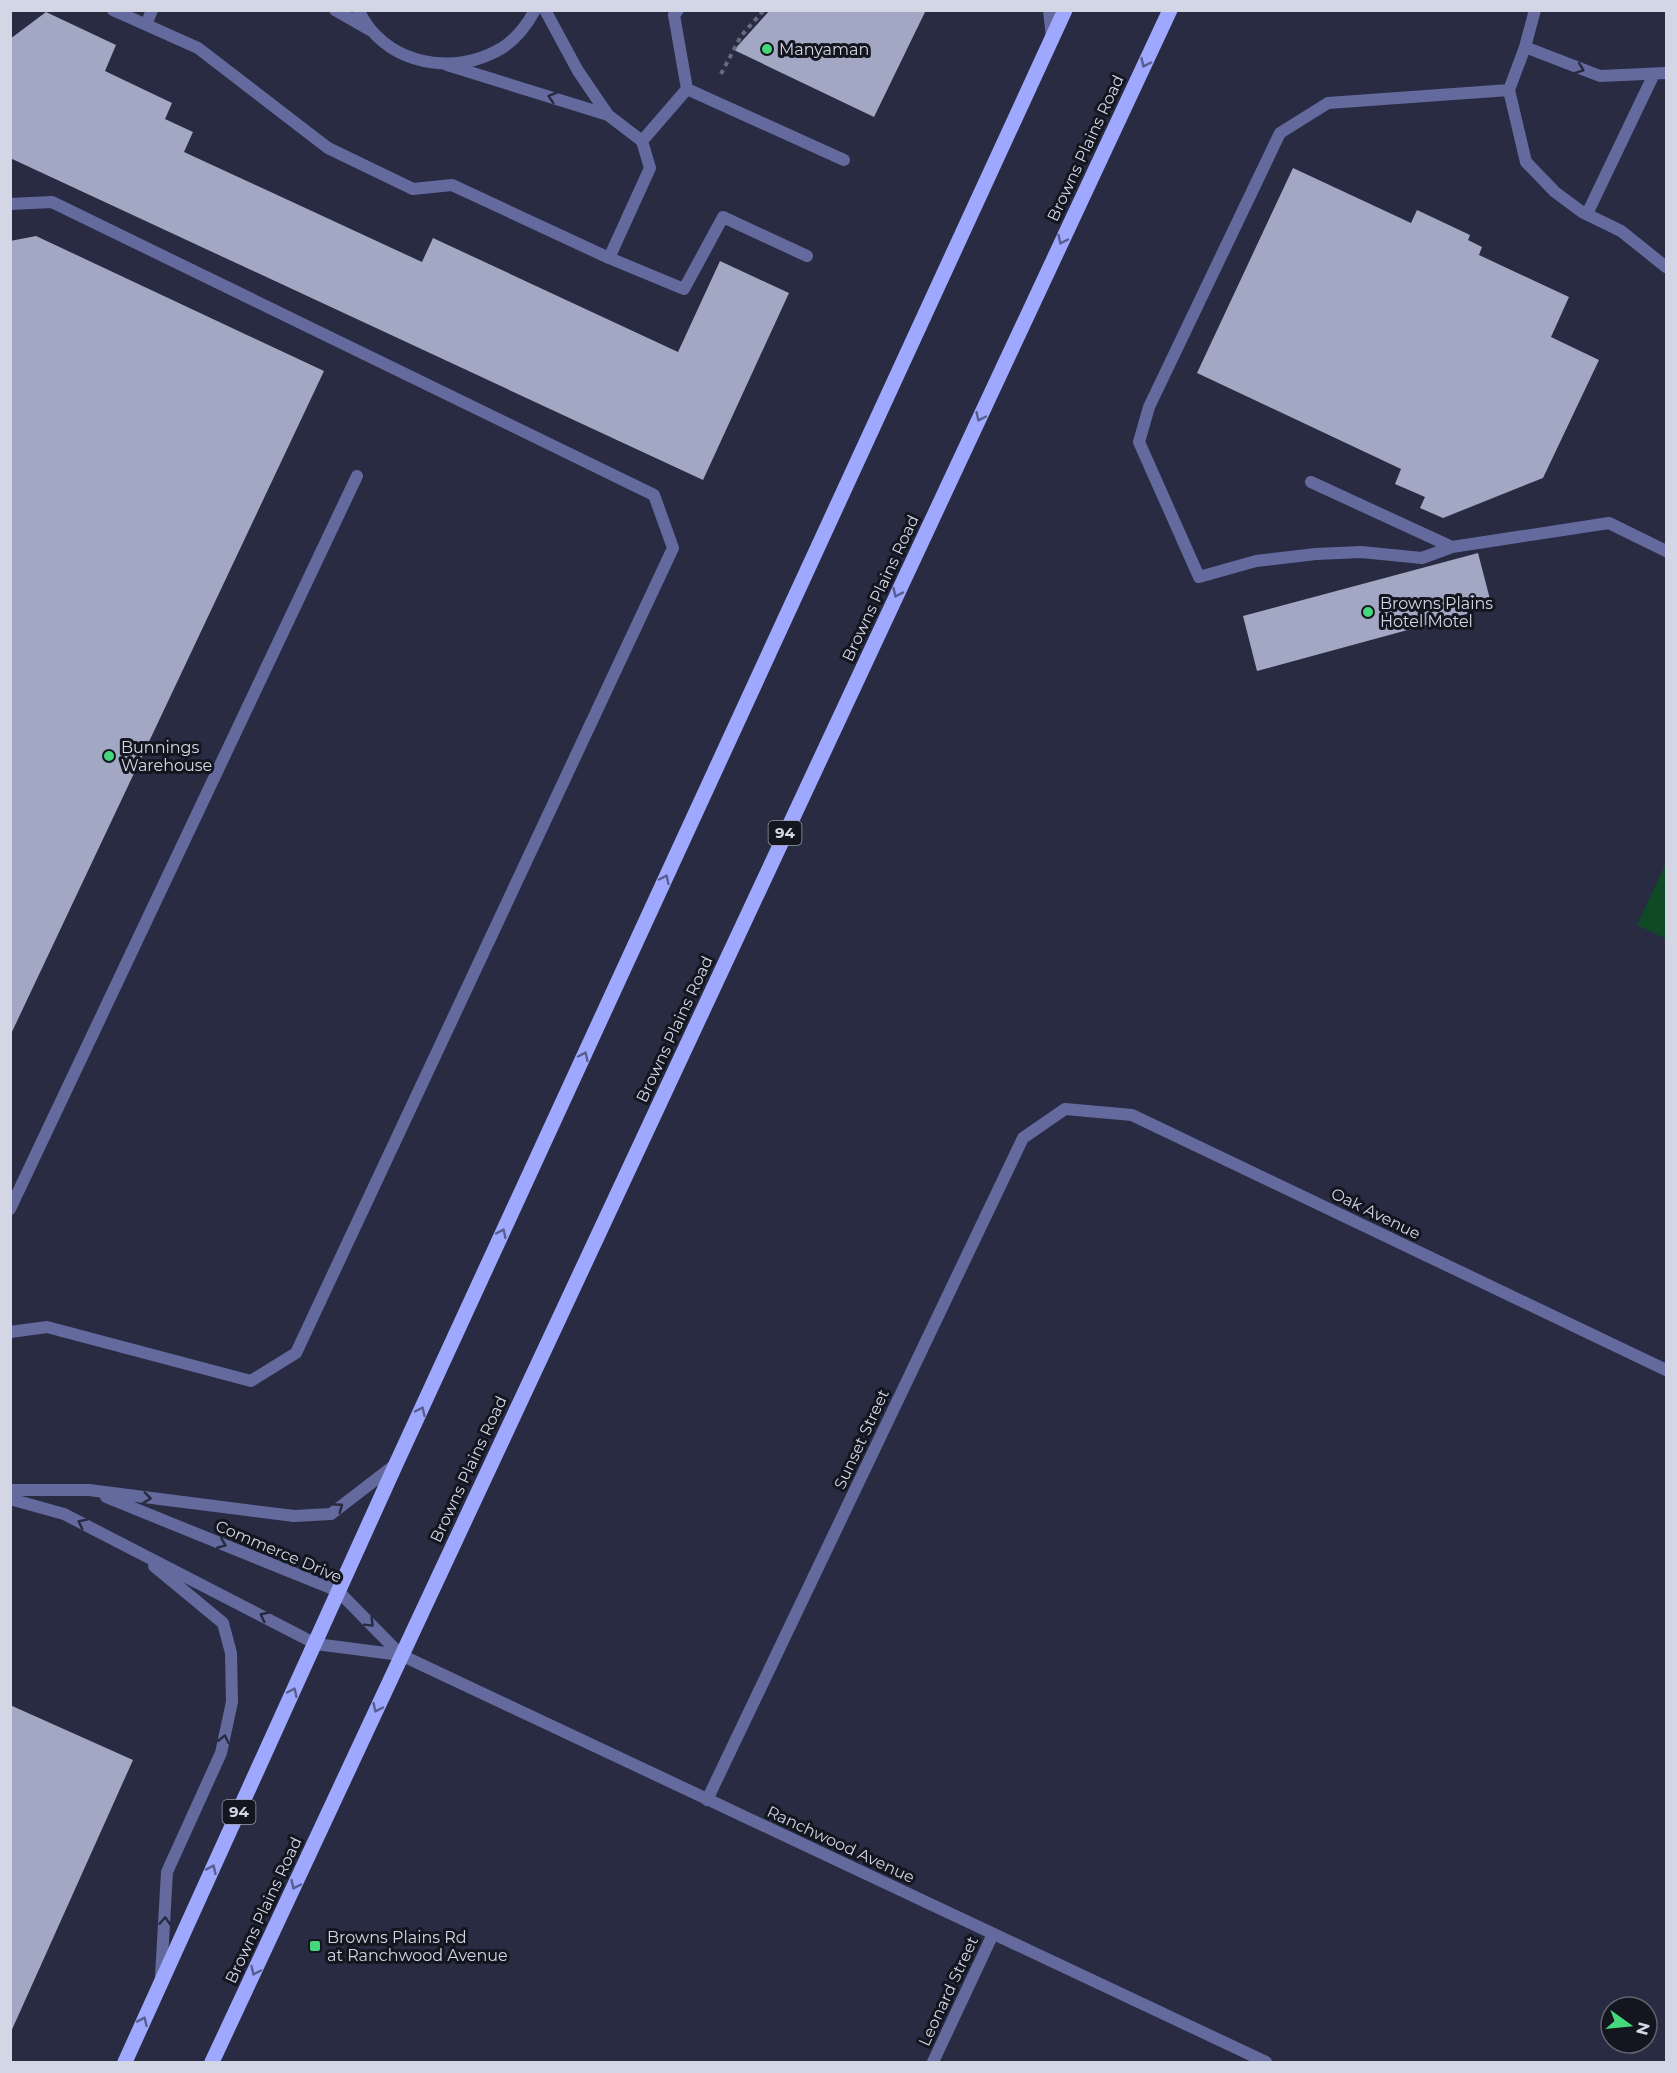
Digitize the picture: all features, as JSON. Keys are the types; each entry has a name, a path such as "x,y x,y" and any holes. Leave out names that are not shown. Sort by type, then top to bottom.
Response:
{"main road":[{"name":"94","path":"125,2062 396,1464 1065,10"},
{"name":"Browns Plains Road","path":"212,2062 1170,10"}],"street":[{"path":"113,10 198,48 328,148 413,189 452,185 609,258 684,289 723,217 807,256"},
{"path":"146,25 152,10"},
{"path":"335,10 371,30 393,49 419,61 447,65 608,114"},
{"path":"358,10 371,30"},
{"path":"447,65 476,60 503,47 525,28 536,10"},
{"path":"545,10 578,71 608,114 642,141 650,168 609,258"},
{"path":"678,10 674,15 687,89"},
{"path":"1050,10 1052,39"},
{"path":"1535,10 1526,47 1509,90 1526,162 1555,192 1587,214 1621,231 1666,267"},
{"path":"1526,47 1599,76 1660,74 1587,214"},
{"path":"642,141 687,89"},
{"path":"687,89 844,160"},
{"path":"1509,90 1328,103 1280,133 1149,406 1139,442 1199,577 1256,561 1286,558 1361,552 1422,558 1452,547 1609,523 1666,551"},
{"path":"10,204 52,202 654,495 673,548 296,1353 251,1381 47,1327 10,1332"},
{"path":"10,1209 357,476"},
{"path":"1311,482 1452,547"},
{"name":"Oak Avenue","path":"1065,1109 1132,1115 1666,1370"},
{"name":"Sunset Street","path":"707,1800 1023,1138 1065,1109"},
{"name":"Commerce Drive","path":"10,1490 89,1490 294,1516 332,1514 396,1464"},
{"name":"Commerce Drive","path":"89,1490 338,1591 401,1655"},
{"path":"10,1499 64,1514 316,1644 401,1655"},
{"path":"134,1550 223,1623 231,1653 232,1702 221,1753 167,1872 161,1980"},
{"name":"Ranchwood Avenue","path":"401,1655 1266,2062"},
{"name":"Leonard Street","path":"933,2062 993,1934"}],"path":[{"path":"721,74 741,36 764,10"}],"green space":[{"path":"1666,863 1666,939 1637,925"}],"building":[{"path":"770,10 926,10 874,117 734,50"},
{"path":"46,12 116,45 105,71 172,103 165,119 193,132 184,152 422,262 433,238 678,352 720,261 789,293 703,480 10,158 10,39"},
{"path":"1293,168 1411,223 1417,210 1470,235 1468,240 1482,247 1479,255 1569,297 1551,337 1599,360 1543,478 1443,518 1420,508 1425,497 1395,484 1401,469 1197,373"},
{"path":"36,236 324,371 10,1036 10,241"},
{"name":"Browns Plains Hotel Motel","path":"1478,553 1492,607 1257,671 1243,616"},
{"path":"10,1705 133,1760 10,2034"}],"place":[{"name":"Manyaman","path":"767,49"},
{"name":"Browns Plains Hotel Motel","path":"1368,612"},
{"name":"Bunnings Warehouse","path":"109,756"},
{"name":"Browns Plains Rd at Ranchwood Avenue","path":"315,1946"}]}
